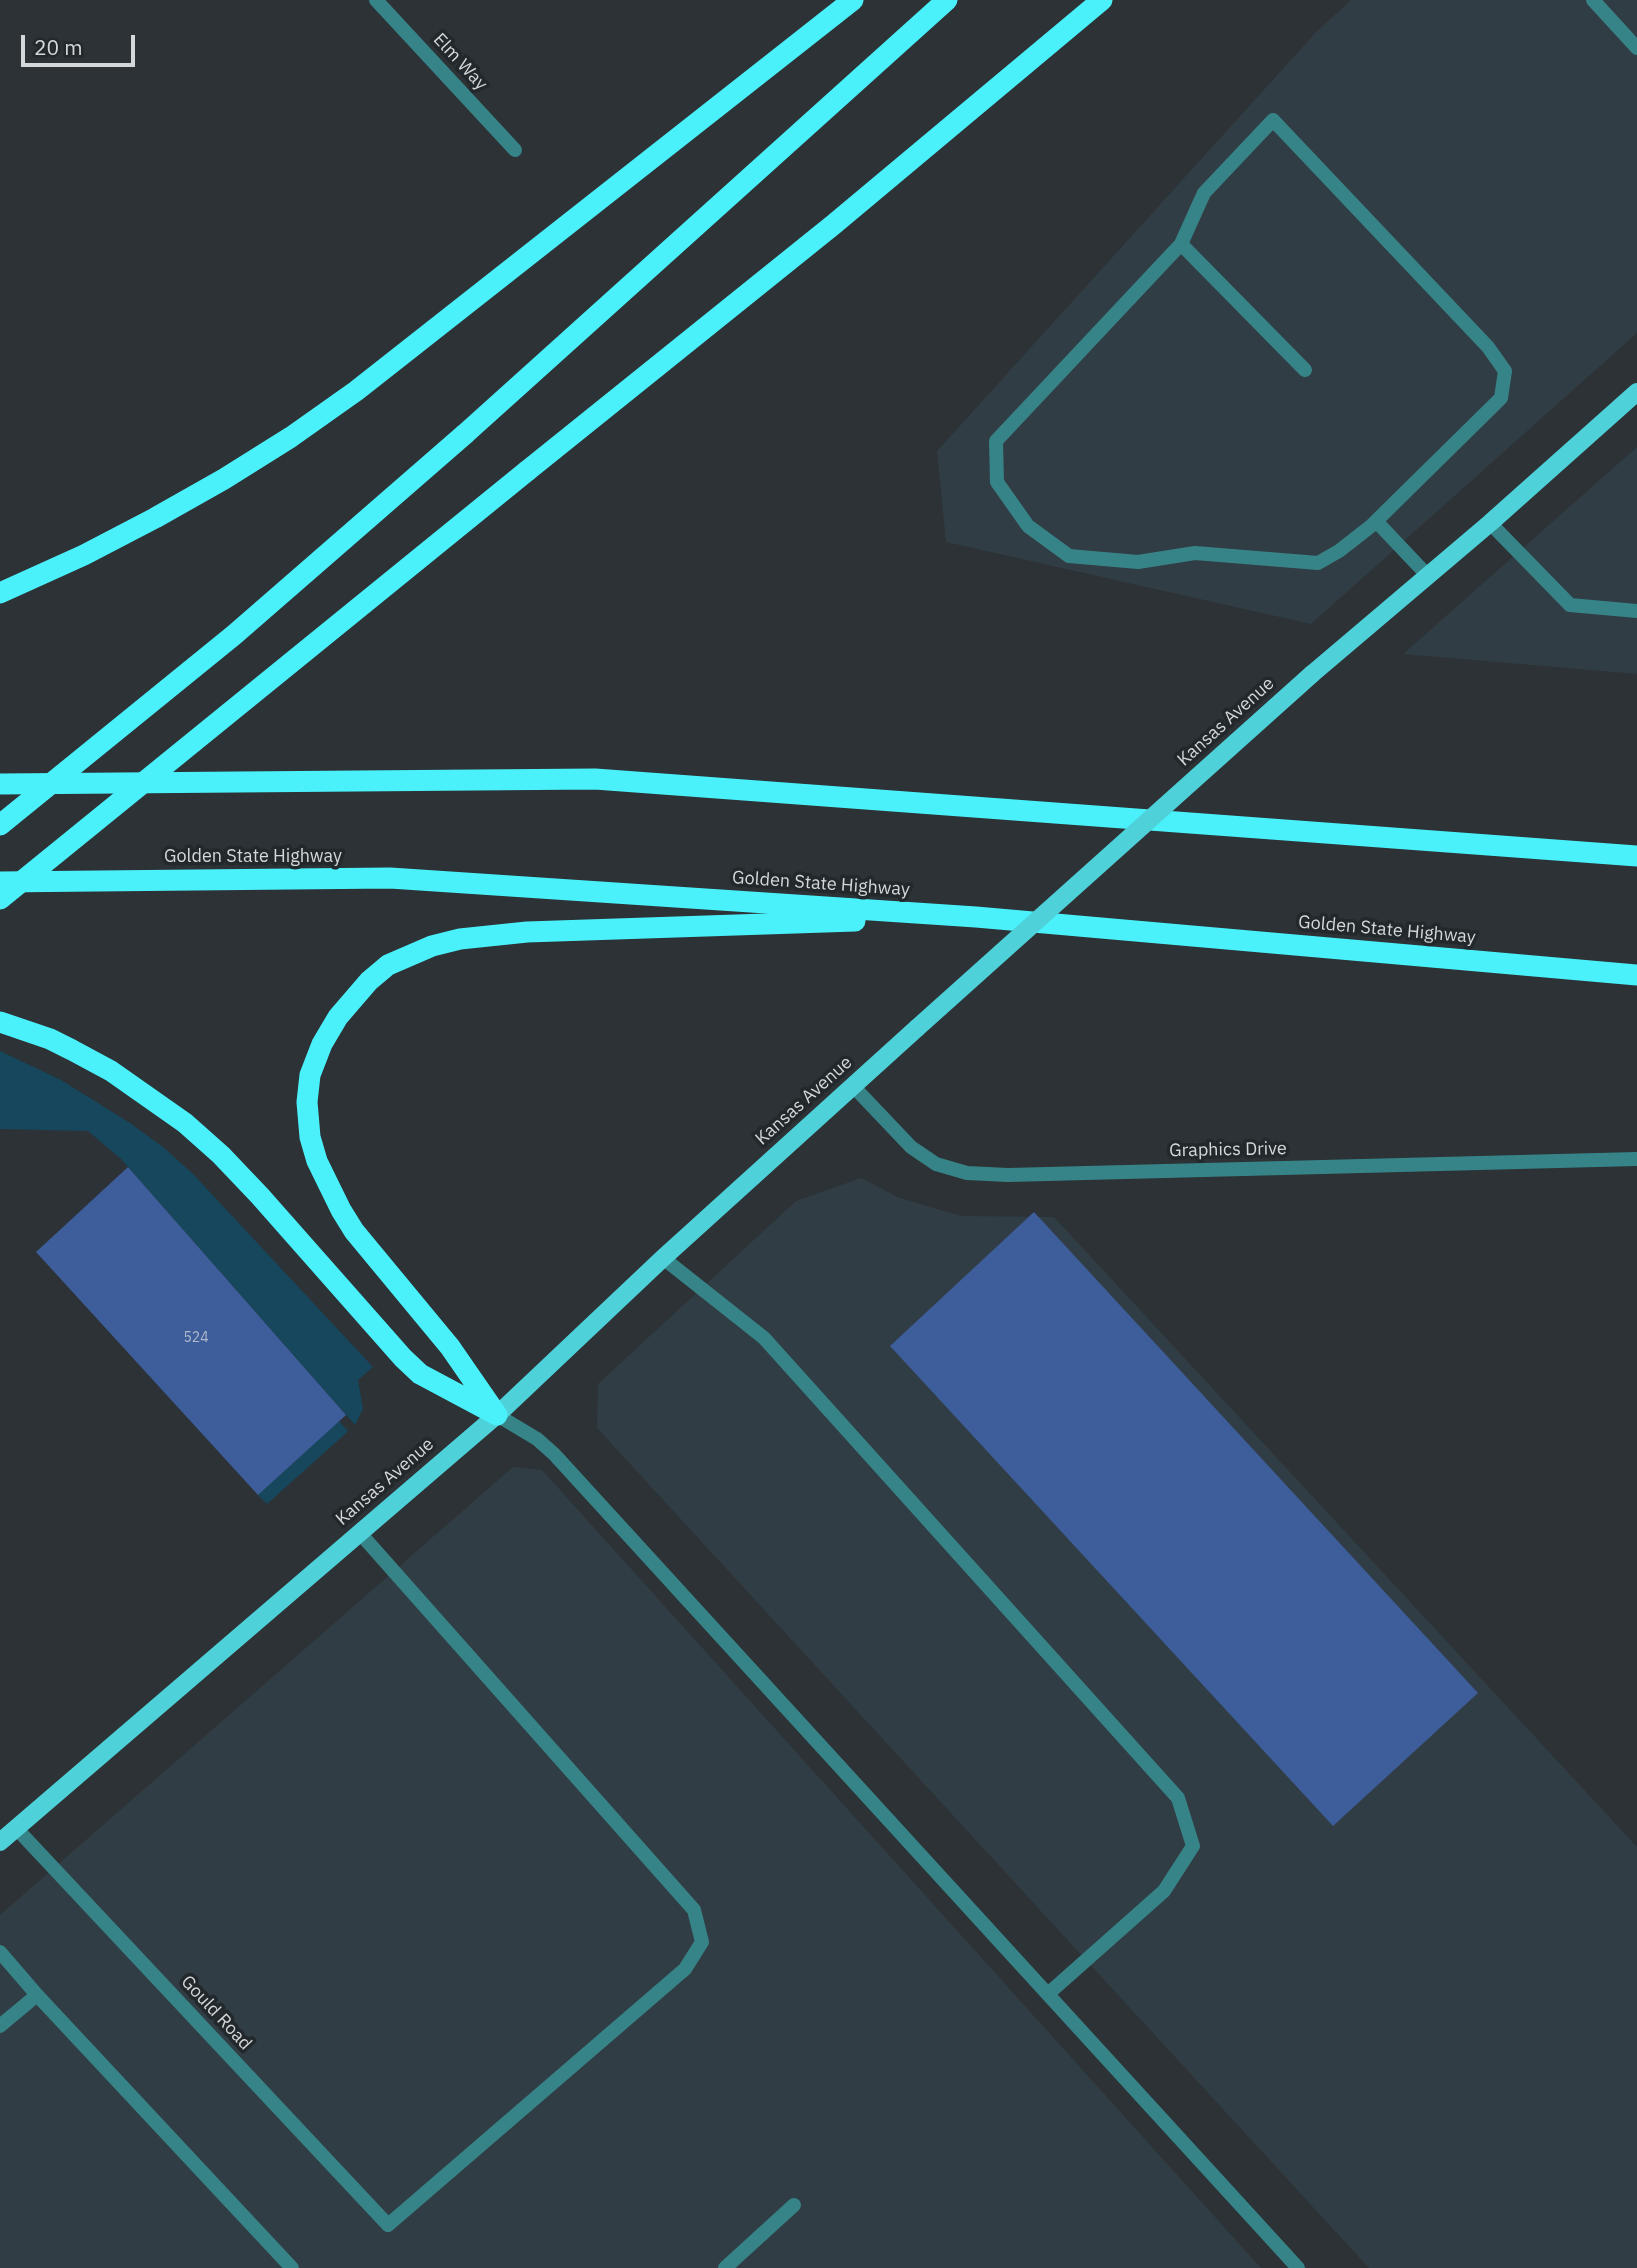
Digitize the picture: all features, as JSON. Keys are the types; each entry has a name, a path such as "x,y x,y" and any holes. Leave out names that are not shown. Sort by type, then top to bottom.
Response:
{"highway":[{"path":"0,593 84,555 155,518 290,437 356,391 853,0"},
{"path":"0,825 213,653 465,433 947,0"},
{"path":"0,899 844,216 1102,0"},
{"path":"0,784 595,779 1637,856"},
{"path":"1554,849 1637,846"},
{"name":"Golden State Highway","path":"0,883 390,878 976,917 1637,975"},
{"path":"497,1415 450,1347 354,1231 317,1161 310,1137 307,1102 310,1075 322,1044 338,1017 369,981 388,965 432,946 460,939 527,932 976,917"},
{"path":"0,1022 50,1039 72,1050 120,1077 185,1123 221,1155 260,1196 420,1374 497,1415"}],"main road":[{"name":"Kansas Avenue","path":"0,1842 497,1415 663,1258 917,1028 1312,674 1490,523 1637,392"}],"street":[{"name":"Elm Way","path":"376,0 515,150"},
{"path":"1593,0 1637,48"},
{"path":"1273,120 1488,347 1505,371 1501,398 1376,521 1339,551 1318,563 1195,552 1138,562 1069,556 1028,526 997,482 996,440 1181,244 1204,193 1273,120"},
{"path":"1181,244 1305,370"},
{"path":"1376,521 1428,576"},
{"path":"1490,523 1570,605 1637,611"},
{"name":"Graphics Drive","path":"853,1086 911,1147 936,1164 967,1173 1008,1175 1637,1159"},
{"path":"663,1258 764,1338 1178,1798 1193,1846 1179,1869 1164,1891 1049,1993"},
{"path":"497,1415 537,1439 554,1454 1298,2268"},
{"name":"Gould Road","path":"16,1828 388,2225 685,1969 702,1942 694,1910 359,1532"},
{"path":"0,1952 292,2268"},
{"path":"0,2026 37,1995"},
{"path":"725,2268 794,2205"}],"shaded area":[{"path":"1351,0 1637,0 1637,333 1311,624 946,542 937,451 1317,31"},
{"path":"1637,447 1637,674 1403,654"},
{"path":"0,1051 61,1080 130,1123 163,1147 193,1174 373,1367 358,1380 363,1409 355,1425 121,1159 88,1131 0,1129"},
{"path":"861,1178 900,1198 961,1216 1054,1217 1637,1847 1637,2268 1369,2268 597,1428 598,1384 796,1201"},
{"path":"339,1421 348,1431 267,1504 258,1495"},
{"path":"513,1467 542,1470 1261,2268 0,2268 0,1915"}],"building":[{"path":"128,1167 346,1415 258,1495 36,1252"},
{"path":"1034,1212 1478,1693 1333,1826 890,1346"}]}
